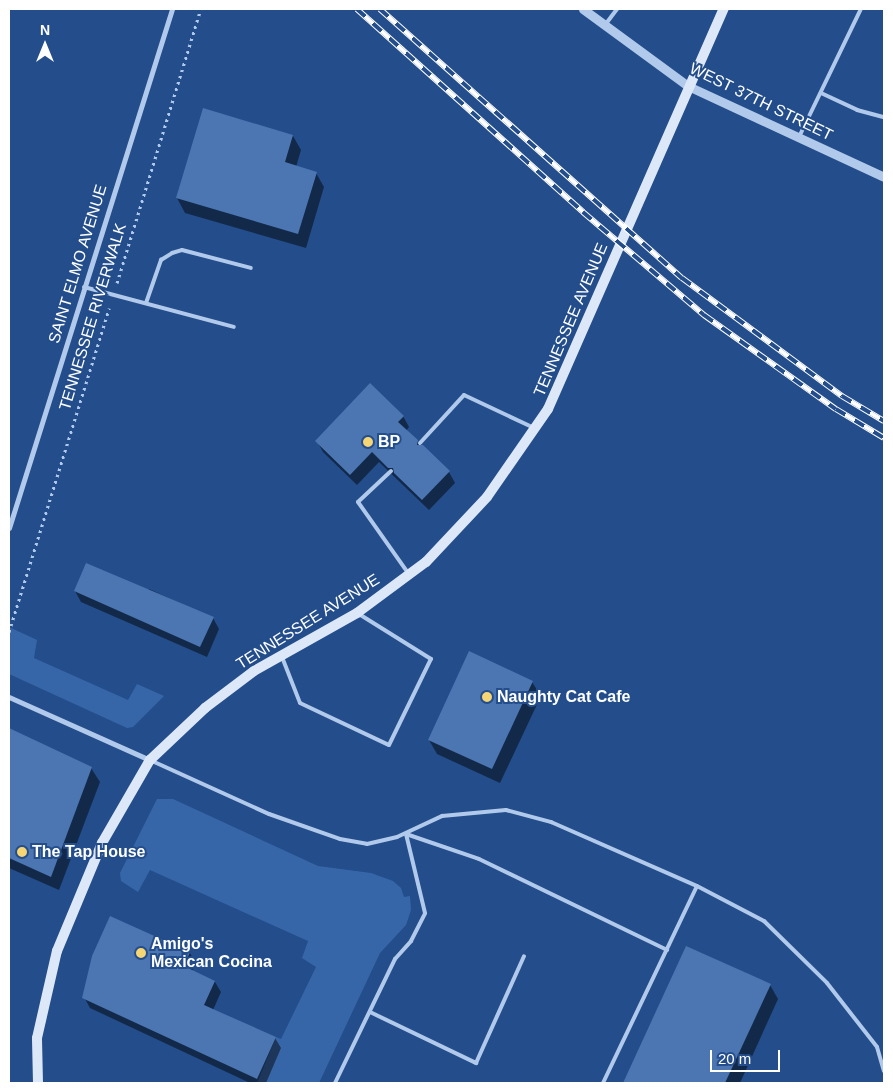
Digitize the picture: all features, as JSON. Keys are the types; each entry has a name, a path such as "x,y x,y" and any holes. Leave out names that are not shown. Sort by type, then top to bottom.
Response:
{"main road":[{"name":"TENNESSEE AVENUE","path":"38,1083 37,1038 57,951 102,843 150,760 204,708 281,655 357,613 426,562 487,497 548,410 688,86 724,9"}],"street":[{"name":"SAINT ELMO AVENUE","path":"9,528 172,9"},
{"name":"WEST 37TH STREET","path":"583,9 688,86 884,177"},
{"path":"9,697 150,760"}],"lane":[{"path":"604,25 618,9"},
{"path":"799,138 861,9"},
{"path":"821,93 857,110 884,118"},
{"path":"146,303 161,260 172,253 182,250 251,268"},
{"path":"84,287 234,327"},
{"path":"420,443 464,395 535,429"},
{"path":"391,471 358,502 409,575"},
{"path":"281,655 300,702 389,746 431,659 357,613"},
{"path":"150,760 269,814 340,839 367,844 406,834 442,816 506,810 551,822 697,886 764,921 827,984 877,1048 884,1071"},
{"path":"406,834 479,859 666,950"},
{"path":"335,1083 395,959 411,941 425,913 406,834"},
{"path":"603,1083 697,886"},
{"path":"370,1012 476,1064 524,956"}],"path":[{"name":"TENNESSEE RIVERWALK","path":"9,632 201,9"}],"shaded area":[{"path":"9,627 37,640 34,658 128,700 137,684 164,696 133,727 127,728 9,674"},
{"path":"157,799 173,799 318,866 371,873 393,881 401,888 404,897 410,896 411,910 406,925 380,953 319,1083 257,1083 276,1037 281,1039 316,967 302,958 308,941 150,870 138,892 121,881 120,873"}],"building":[{"path":"203,108 293,135 285,162 317,172 298,234 176,198"},
{"name":"BP","path":"370,383 404,416 398,422 418,440 417,445 423,445 450,471 422,500 394,473 393,468 388,468 372,452 350,475 315,441"},
{"path":"86,563 214,617 200,647 74,591"},
{"path":"469,651 533,681 492,769 428,740"},
{"path":"9,728 92,767 51,877 9,858"},
{"path":"110,916 190,952 184,966 215,981 204,1005 276,1037 257,1079 82,998 92,956"},
{"path":"686,946 771,984 725,1083 623,1083"}],"railway":[{"path":"357,9 583,212 704,315 836,409 884,438"},
{"path":"380,9 682,278 842,396 884,421"}],"place":[{"name":"BP","path":"368,442"},
{"name":"Naughty Cat Cafe","path":"487,697"},
{"name":"The Tap House","path":"22,852"},
{"name":"Amigo's Mexican Cocina","path":"141,953"}]}
